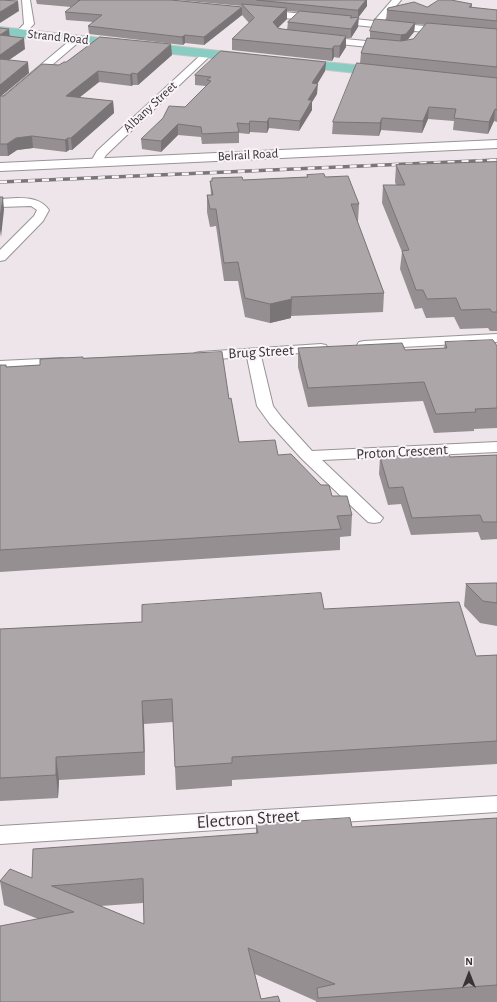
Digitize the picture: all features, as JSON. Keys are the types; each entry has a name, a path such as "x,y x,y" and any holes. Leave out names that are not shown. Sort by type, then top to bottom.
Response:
{"main road":[{"name":"Strand Road","path":"0,30 262,59"},
{"path":"284,62 397,74"}],"street":[{"path":"377,24 397,0"},
{"path":"20,33 28,24 24,3"},
{"path":"258,12 452,32"},
{"path":"288,25 297,16"},
{"path":"416,37 422,29"},
{"path":"0,104 77,39"},
{"path":"311,39 400,48"},
{"name":"Albany Street","path":"96,163 101,153 208,53"},
{"name":"Belrail Road","path":"0,167 497,144"},
{"path":"0,203 34,203 43,208 39,218 0,257"},
{"name":"Brug Street","path":"188,356 497,338"},
{"path":"253,353 265,406 276,421 308,456 374,518"},
{"path":"0,365 78,361"},
{"name":"Proton Crescent","path":"308,456 497,447"},
{"name":"Electron Street","path":"0,835 497,804"}],"building":[{"path":"0,0 18,1 0,12"},
{"path":"80,0 171,0 242,7 204,37 185,35 182,37 88,26 102,15 65,12"},
{"path":"257,0 366,0 358,10"},
{"path":"439,0 451,0 472,4 469,7 497,10 497,21 387,10 388,8 414,2 427,7"},
{"path":"242,4 287,8 273,22 278,28 346,36 340,46 334,46 332,49 232,39 254,18"},
{"path":"300,11 352,16 350,18 359,17 351,29 288,22"},
{"path":"375,19 415,23 406,34 401,35 370,31"},
{"path":"427,23 497,29 497,67 361,53 367,38 401,41 413,39"},
{"path":"0,28 9,29 0,35"},
{"path":"0,35 24,38 0,55"},
{"path":"100,37 171,44 137,74 132,73 130,75 98,71 66,96 113,101 71,138 65,140 32,136 16,138 7,144 0,144 0,96 4,96 42,64 59,65 66,62"},
{"path":"221,51 326,62 312,83 318,84 308,100 312,100 300,121 269,118 267,122 250,121 249,124 237,123 239,132 202,134 201,127 178,124 161,141 141,139 163,118 169,106 185,107 211,81 207,80 211,77 195,75"},
{"path":"0,59 28,62 0,85"},
{"path":"357,63 497,78 497,110 495,109 489,122 454,118 456,109 429,107 423,121 382,118 380,123 333,122"},
{"path":"497,162 497,312 492,312 490,309 461,310 456,298 427,299 423,290 416,290 402,251 409,250 383,185 405,185 396,165"},
{"path":"324,174 325,177 348,176 359,204 351,204 384,293 291,297 292,299 270,304 245,298 238,262 224,263 216,209 210,209 207,195 213,195 210,181 212,181 212,178 242,177 243,180 308,177 307,175"},
{"path":"0,197 3,197 0,218"},
{"path":"493,340 497,346 497,408 475,409 476,412 436,414 424,382 308,388 298,348 402,343 405,350 447,348 445,342"},
{"path":"222,352 229,399 231,398 239,442 275,440 278,455 291,454 321,485 329,485 332,496 347,496 352,515 337,516 341,529 0,550 0,365 6,365 6,367 40,365 40,359"},
{"path":"449,454 450,457 497,455 497,522 483,522 480,515 412,518 403,487 389,488 380,457"},
{"path":"497,583 497,603 483,601 466,584"},
{"path":"321,593 324,609 459,602 476,656 497,655 497,741 232,757 232,763 175,767 172,699 142,701 144,752 56,757 56,775 0,778 0,629 142,622 142,605"},
{"path":"350,818 352,827 497,818 497,985 318,998 317,988 335,984 248,948 261,999 278,996 280,1002 0,1002 0,926 74,912 0,881 10,869 32,878 33,849 258,833 256,824","holes":["143,879 144,924 52,886"]}],"railway":[{"path":"0,182 497,160 476,161"}]}
